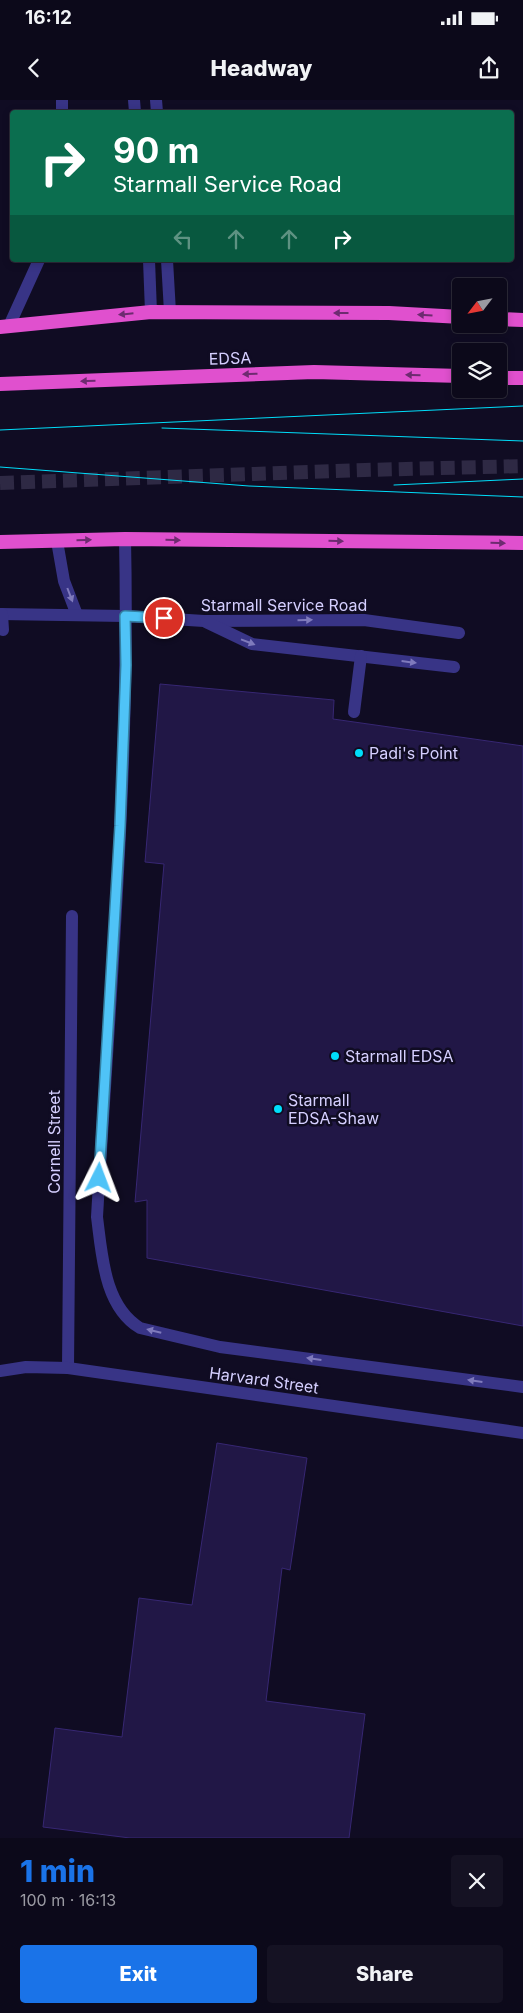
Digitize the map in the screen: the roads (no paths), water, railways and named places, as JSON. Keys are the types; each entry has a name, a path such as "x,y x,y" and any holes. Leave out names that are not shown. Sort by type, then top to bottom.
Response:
{"highway":[{"path":"4,326 151,312 389,313 452,316"},
{"path":"508,319 523,320"},
{"name":"EDSA","path":"0,384 314,372 452,376"},
{"path":"507,378 523,378"},
{"path":"0,542 125,539 523,543"}],"street":[{"path":"4,326 38,262"},
{"path":"149,262 151,312"},
{"path":"167,262 170,312"},
{"path":"125,539 126,665 120,826 97,1217 105,1272 119,1309 130,1322 140,1328 220,1347 523,1388"},
{"path":"57,541 64,581 77,615"},
{"path":"1,614 3,630"},
{"name":"Starmall Service Road","path":"1,614 125,616 204,621 364,620 459,633"},
{"path":"204,621 252,644 454,667"},
{"path":"354,712 361,656"},
{"name":"Cornell Street","path":"68,1368 72,916"},
{"name":"Harvard Street","path":"0,1371 26,1368 68,1368 523,1433"}],"tunnel":[{"path":"0,483 523,466"}],"tram line":[{"path":"0,430 523,406"},
{"path":"162,428 523,441"},
{"path":"0,467 249,486 523,497"},
{"path":"394,485 523,479"}],"place":[{"name":"Padi's Point","path":"359,753"},
{"name":"Starmall EDSA","path":"335,1056"},
{"name":"Starmall EDSA-Shaw","path":"278,1109"}]}
